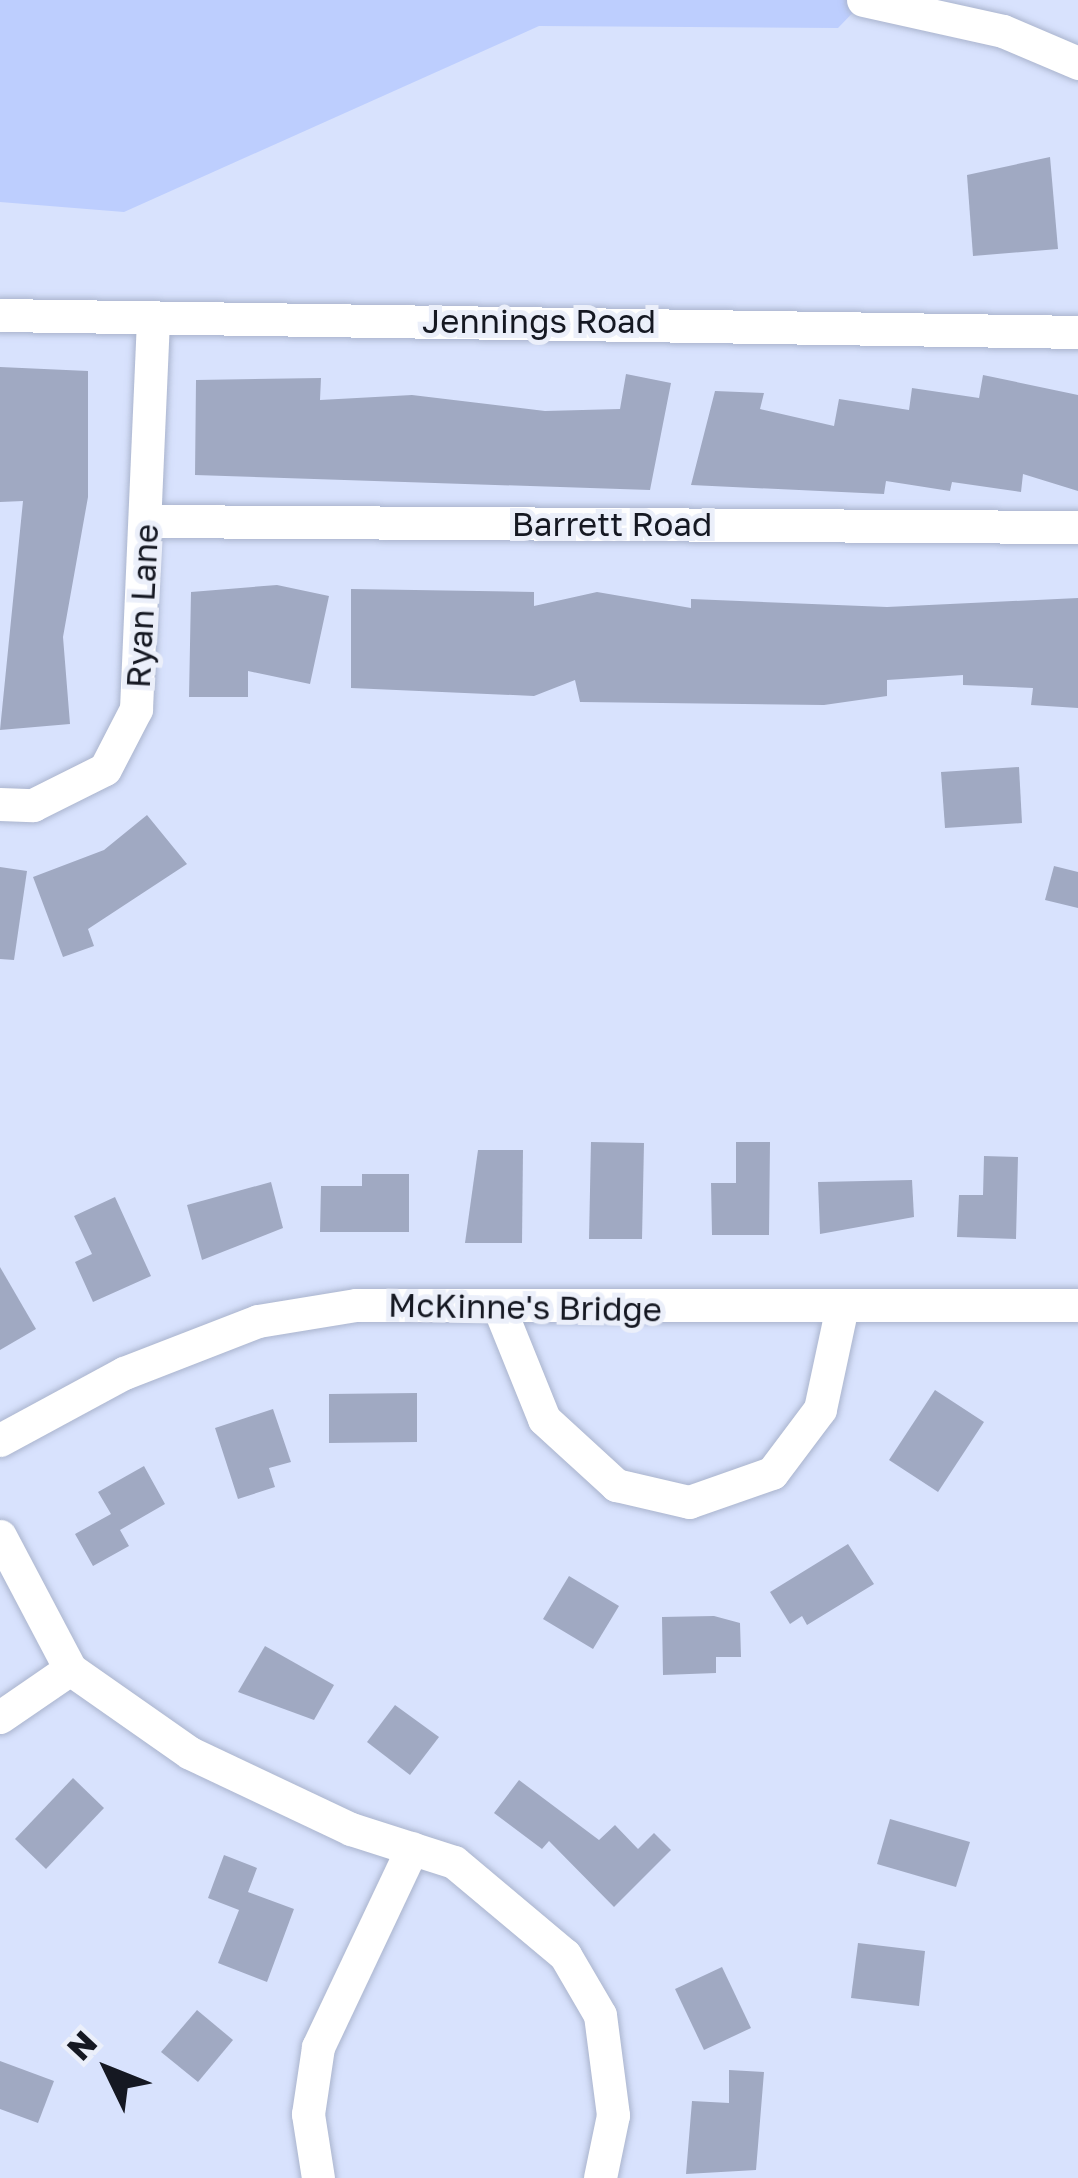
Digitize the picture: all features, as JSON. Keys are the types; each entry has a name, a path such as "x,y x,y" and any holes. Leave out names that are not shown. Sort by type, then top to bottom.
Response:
{"street":[{"path":"863,0 1004,31 1078,63"},
{"name":"Jennings Road","path":"0,315 153,322 1078,332"},
{"name":"Ryan Lane","path":"0,804 33,805 105,770 136,709 153,322"},
{"name":"Barrett Road","path":"146,521 1078,527"},
{"name":"McKinne's Bridge","path":"0,1440 124,1373 258,1321 356,1305 841,1311 1078,1305"},
{"path":"497,1306 544,1419 616,1485 689,1502 772,1473 820,1409 841,1311"},
{"path":"0,1536 70,1669 190,1754 454,1862 565,1955 599,2014 613,2115 600,2178"},
{"path":"0,1717 70,1669"},
{"path":"318,2178 308,2114 318,2047 412,1848"}],"shaded area":[{"path":"0,0 865,0 838,28 539,26 124,212 0,202"}],"building":[{"path":"1050,157 1058,249 973,256 967,175"},
{"path":"0,367 88,371 88,497 63,637 70,724 0,730 23,501 0,502"},
{"path":"626,374 671,383 650,490 195,475 196,380 321,378 320,400 412,395 545,411 620,409"},
{"path":"983,375 1078,395 1078,491 1023,474 1021,492 952,482 950,491 886,481 884,494 691,485 715,391 764,393 760,409 834,426 839,399 909,410 912,388 979,398"},
{"path":"277,585 329,596 310,684 248,671 248,697 189,697 191,592"},
{"path":"351,589 534,592 534,606 597,592 691,608 691,599 887,607 1078,598 1078,708 1031,705 1033,688 963,685 963,675 887,680 887,696 824,705 580,702 575,680 534,696 351,688"},
{"path":"1019,767 1022,823 945,828 941,772"},
{"path":"147,815 187,864 88,929 94,946 63,957 33,877 104,850"},
{"path":"1054,866 1078,872 1078,908 1045,900"},
{"path":"0,867 27,871 14,960 0,959"},
{"path":"591,1142 644,1143 642,1239 589,1239"},
{"path":"736,1142 770,1142 769,1235 712,1235 711,1183 736,1183"},
{"path":"478,1150 523,1150 522,1243 465,1243"},
{"path":"984,1156 1018,1157 1016,1239 957,1237 959,1195 983,1195"},
{"path":"362,1174 409,1174 409,1232 320,1232 321,1186 362,1186"},
{"path":"912,1180 914,1217 820,1234 818,1182"},
{"path":"271,1182 283,1228 202,1260 187,1205"},
{"path":"115,1197 151,1276 93,1302 75,1262 92,1254 74,1216"},
{"path":"0,1267 36,1329 0,1350"},
{"path":"935,1390 984,1422 938,1492 889,1460"},
{"path":"417,1393 417,1442 329,1443 329,1394"},
{"path":"273,1409 291,1462 269,1468 275,1487 238,1499 215,1428"},
{"path":"144,1466 165,1504 120,1530 129,1546 93,1566 75,1534 111,1514 98,1492"},
{"path":"848,1544 874,1584 807,1625 802,1616 790,1624 770,1592"},
{"path":"569,1576 619,1606 593,1649 543,1619"},
{"path":"714,1616 740,1623 741,1657 716,1657 716,1673 663,1675 662,1617"},
{"path":"265,1646 334,1685 314,1720 238,1692"},
{"path":"395,1705 439,1737 410,1775 367,1742"},
{"path":"73,1778 104,1808 46,1869 15,1839"},
{"path":"519,1780 599,1840 615,1825 638,1849 654,1833 671,1850 614,1907 549,1841 542,1849 494,1813"},
{"path":"890,1819 970,1842 956,1887 877,1864"},
{"path":"224,1855 257,1868 248,1892 294,1909 267,1982 218,1963 239,1910 208,1898"},
{"path":"858,1943 925,1951 919,2006 851,1998"},
{"path":"722,1967 751,2028 704,2050 675,1989"},
{"path":"197,2010 233,2040 198,2082 161,2052"},
{"path":"0,2061 54,2081 38,2123 0,2109"},
{"path":"729,2070 764,2072 756,2170 686,2174 692,2101 729,2103"}]}
